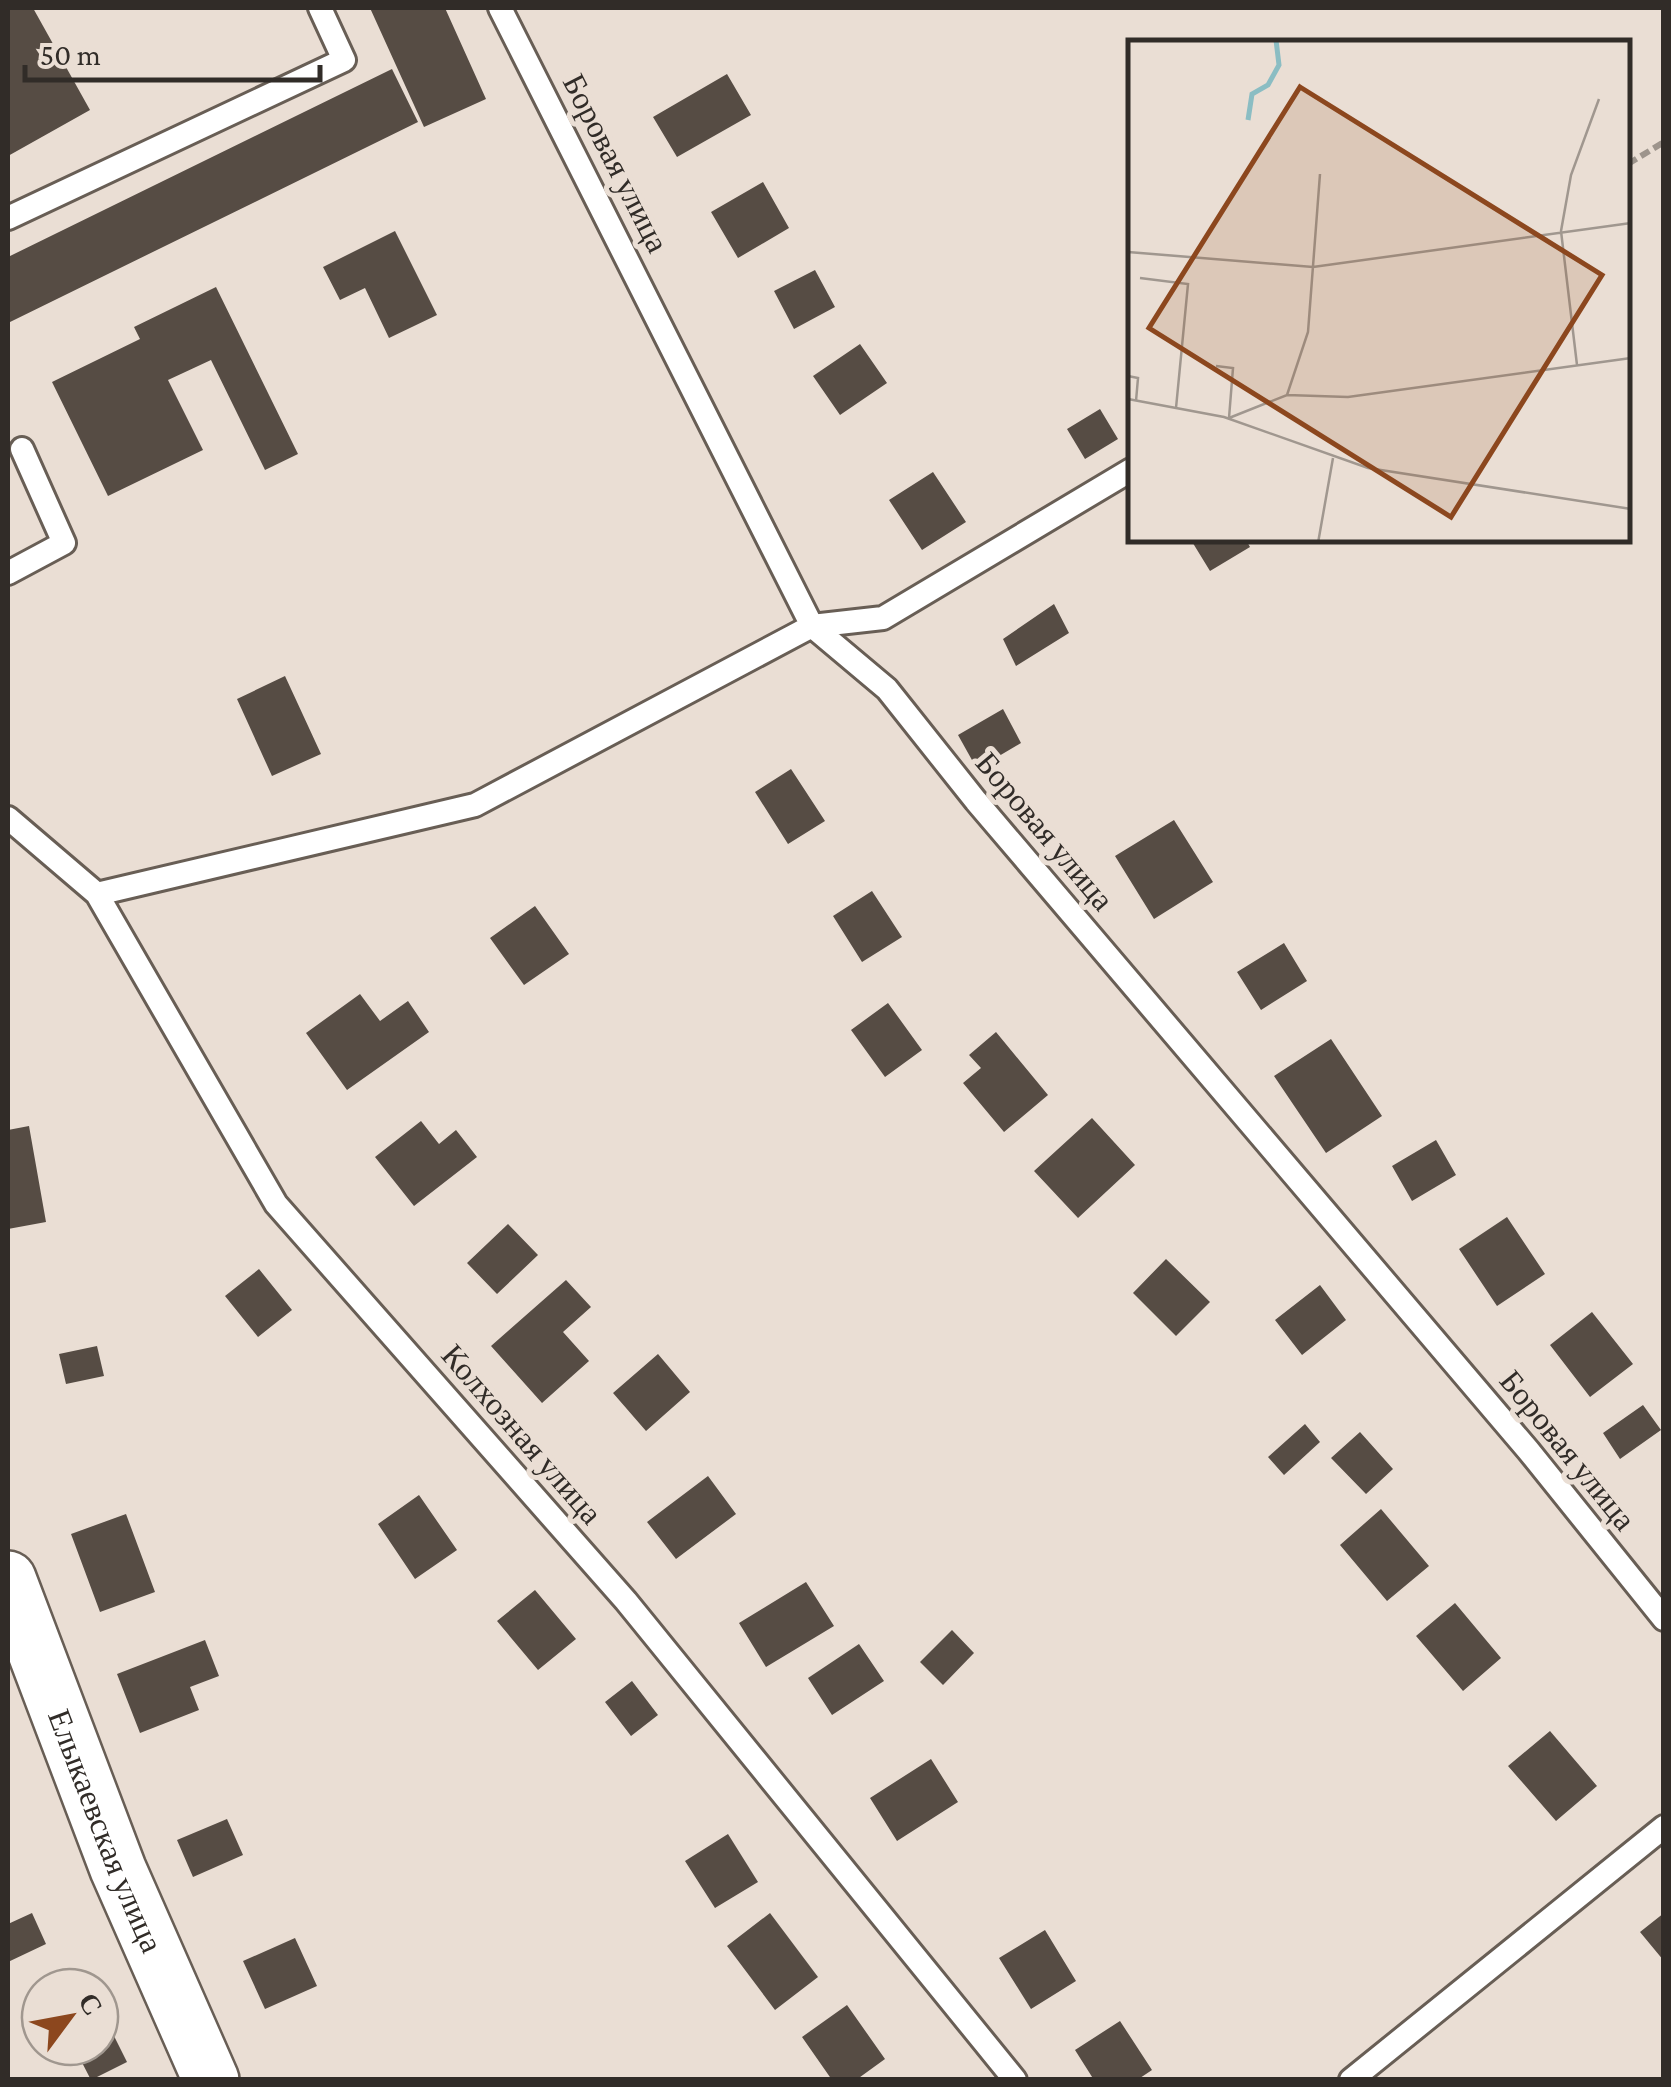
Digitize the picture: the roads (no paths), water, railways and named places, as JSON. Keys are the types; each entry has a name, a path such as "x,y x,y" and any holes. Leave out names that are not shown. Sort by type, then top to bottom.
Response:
{"street":[{"name":"Елыкаевская улица","path":"8,1579 118,1869 210,2080"}],"lane":[{"path":"8,218 344,60 320,8"},
{"name":"Боровая улица","path":"500,8 812,626 887,689 988,816 1528,1450 1664,1619"},
{"path":"8,572 64,543 22,449"},
{"path":"98,894 474,805 812,626 883,618 1128,472"},
{"name":"Колхозная улица","path":"8,818 98,894 276,1204 626,1601 1015,2080"},
{"path":"1352,2080 1664,1828"}]}
